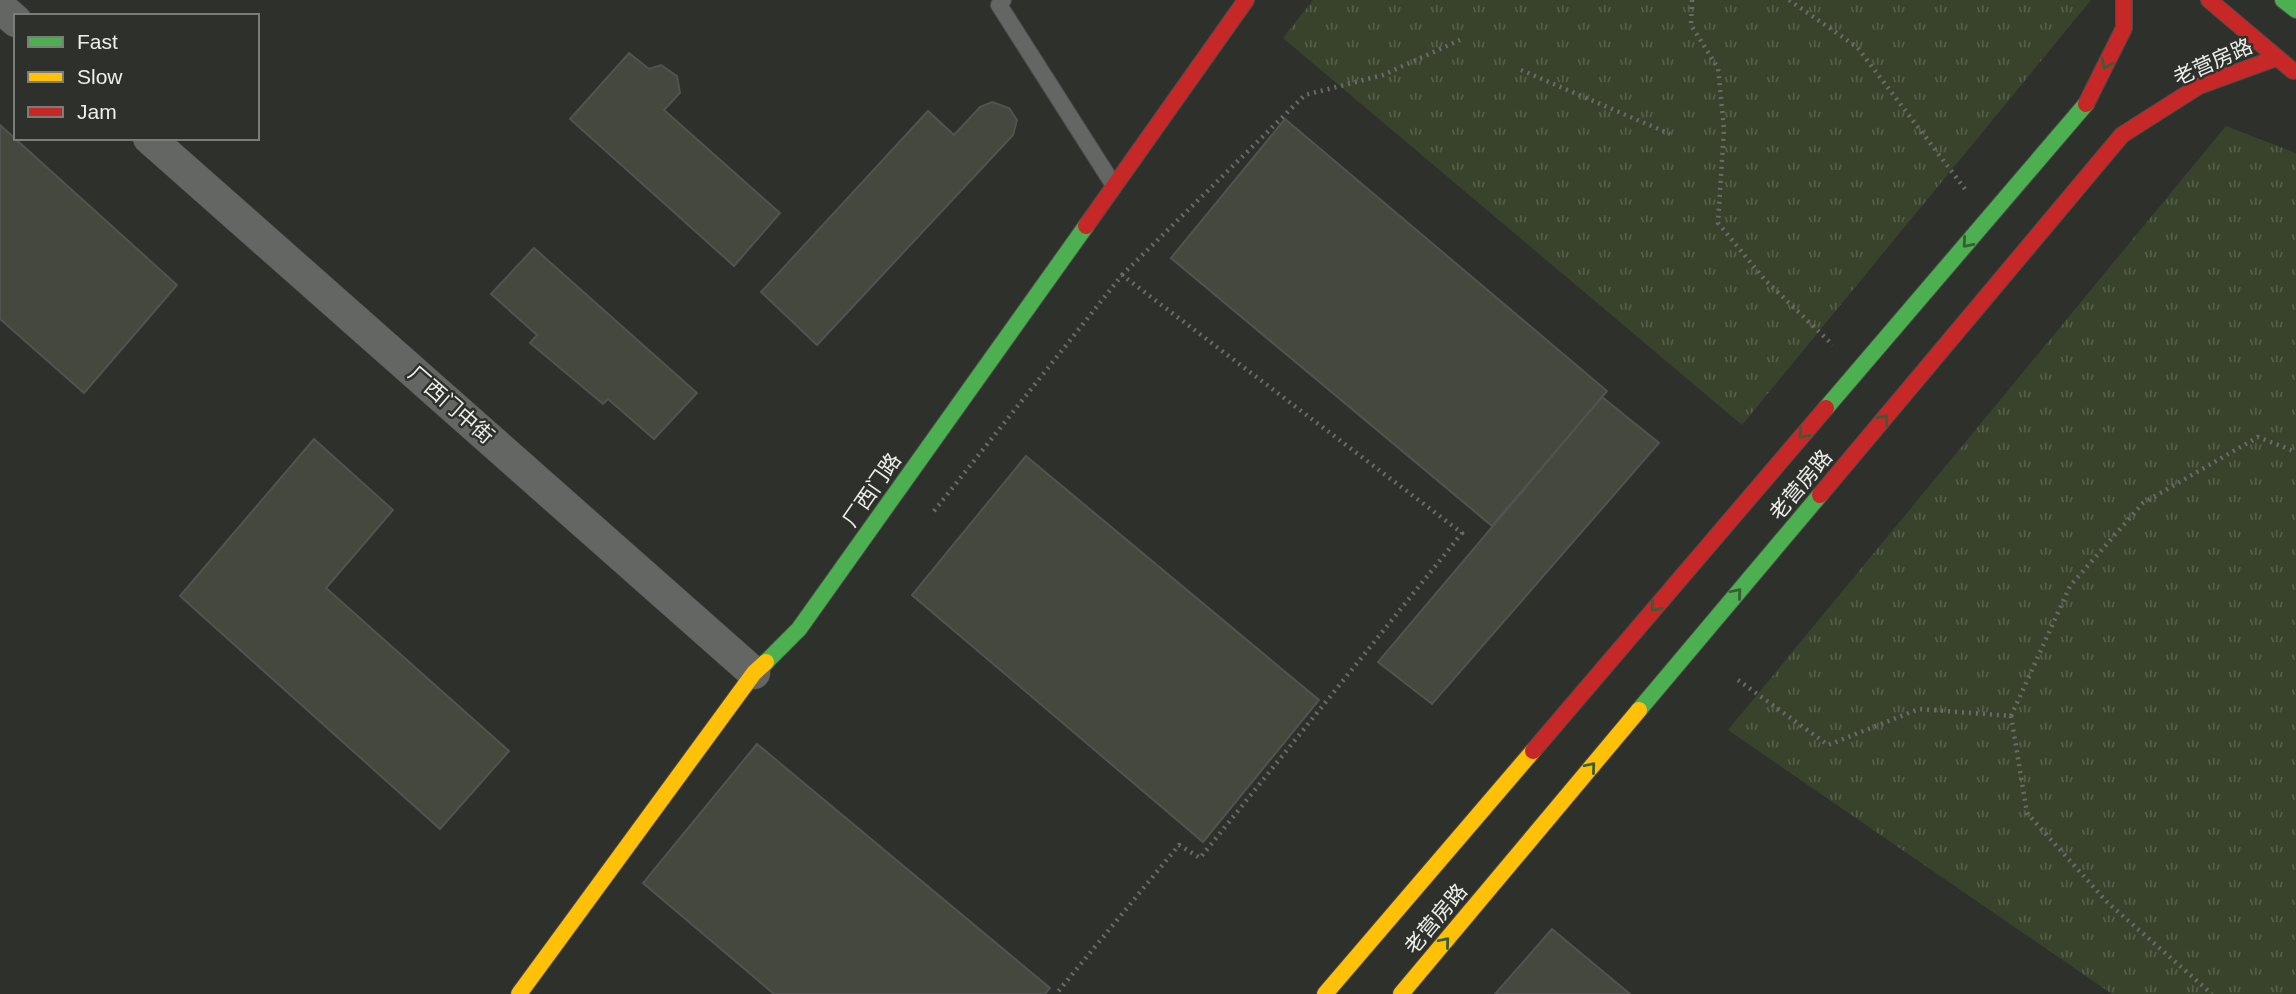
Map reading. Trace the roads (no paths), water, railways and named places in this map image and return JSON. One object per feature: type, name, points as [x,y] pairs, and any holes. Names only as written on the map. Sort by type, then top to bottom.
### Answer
[{"type":"street","name":"厂西门路","points":[[519,994],[754,673],[799,629],[1246,0]]},
{"type":"street","name":"老营房路","points":[[1325,994],[2087,103],[2124,27],[2124,0]]},
{"type":"street","points":[[2209,0],[2296,73]]},
{"type":"street","points":[[2283,0],[2296,10]]},
{"type":"street","points":[[0,7],[14,19]]},
{"type":"street","name":"老营房路","points":[[1401,994],[2122,135],[2199,86],[2276,58]]},
{"type":"street","name":"厂西门中街","points":[[151,140],[754,673]]},
{"type":"lane","points":[[1003,0],[999,5],[1114,185]]}]
